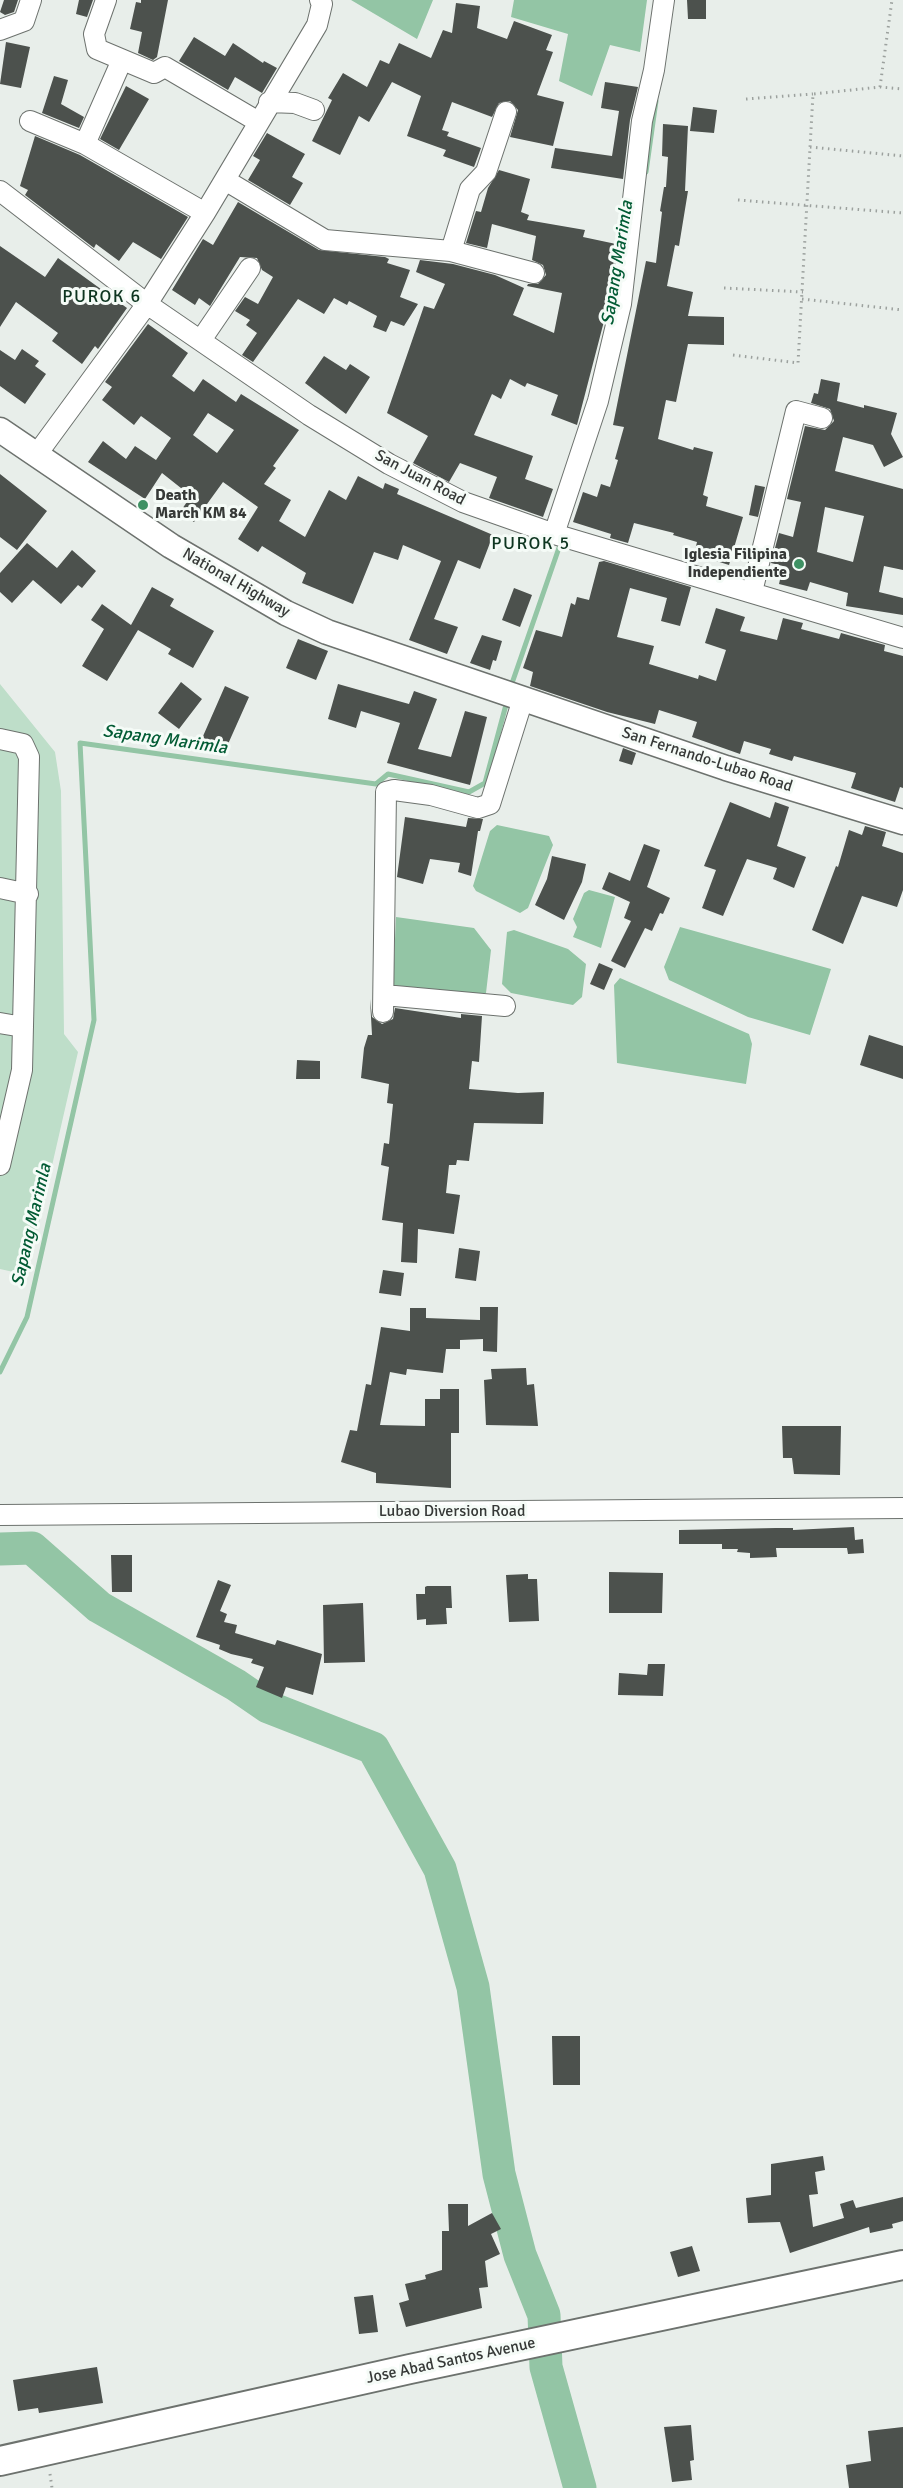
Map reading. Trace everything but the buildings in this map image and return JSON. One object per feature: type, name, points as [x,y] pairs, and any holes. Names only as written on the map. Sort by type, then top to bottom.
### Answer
[{"type":"highway","name":"Jose Abad Santos Avenue","points":[[0,2462],[410,2369],[903,2265]]},
{"type":"main road","name":"National Highway","points":[[0,430],[171,546],[286,613],[327,632],[510,695]]},
{"type":"main road","name":"San Fernando-Lubao Road","points":[[510,695],[726,768],[903,822]]},
{"type":"street","points":[[0,30],[24,21],[31,0]]},
{"type":"street","points":[[106,0],[94,34],[96,50],[154,73],[165,67],[257,121]]},
{"type":"street","points":[[37,454],[147,304],[205,213],[257,121],[317,25],[322,4],[320,0]]},
{"type":"street","points":[[554,534],[598,401],[621,304],[642,121],[654,70],[664,0]]},
{"type":"street","points":[[85,144],[122,60]]},
{"type":"street","points":[[269,102],[295,103],[314,110]]},
{"type":"street","points":[[451,251],[470,189],[486,172],[506,112]]},
{"type":"street","points":[[30,121],[85,144],[205,213]]},
{"type":"street","points":[[225,180],[325,240],[451,251],[534,273]]},
{"type":"street","name":"San Juan Road","points":[[0,191],[147,304],[309,415],[389,464],[464,502],[554,534],[903,638]]},
{"type":"street","points":[[201,340],[250,268]]},
{"type":"street","points":[[752,592],[796,411],[822,418]]},
{"type":"street","points":[[505,1006],[384,1003],[386,792],[393,790],[449,807],[478,808],[490,804],[510,695]]},
{"type":"street","points":[[0,739],[23,744],[29,757],[28,894],[22,1070],[0,1165]]},
{"type":"street","points":[[0,888],[28,894]]},
{"type":"street","points":[[0,1023],[23,1028]]},
{"type":"street","name":"Lubao Diversion Road","points":[[0,1515],[903,1508]]},
{"type":"path","points":[[880,87],[892,0]]},
{"type":"path","points":[[746,99],[880,87],[903,89]]},
{"type":"path","points":[[733,355],[798,363],[813,94]]},
{"type":"path","points":[[810,147],[903,156]]},
{"type":"path","points":[[738,200],[903,213]]},
{"type":"path","points":[[724,288],[802,292]]},
{"type":"path","points":[[802,299],[903,310]]},
{"type":"shaded area","points":[[351,0],[433,0],[417,39]]},
{"type":"shaded area","points":[[514,0],[647,0],[640,52],[610,45],[592,96],[559,81],[568,34],[511,17]]},
{"type":"shaded area","points":[[0,684],[55,752],[61,791],[64,1034],[78,1052],[27,1275],[0,1269]]},
{"type":"shaded area","points":[[497,825],[549,836],[553,845],[528,908],[520,913],[476,891],[473,886],[490,831]]},
{"type":"shaded area","points":[[589,890],[615,897],[601,948],[573,937],[577,927],[573,919],[584,893]]},
{"type":"shaded area","points":[[396,917],[474,928],[491,950],[486,993],[479,997],[397,989],[393,985]]},
{"type":"shaded area","points":[[680,927],[831,969],[810,1035],[748,1017],[669,980],[664,967]]},
{"type":"shaded area","points":[[514,930],[568,949],[586,964],[582,997],[573,1005],[511,993],[502,984],[507,932]]},
{"type":"shaded area","points":[[620,978],[749,1034],[752,1044],[746,1084],[617,1063],[614,985]]},
{"type":"waterway","name":"Sapang Marimla","points":[[646,172],[656,101]]},
{"type":"waterway","name":"Sapang Marimla","points":[[510,689],[561,542]]},
{"type":"waterway","name":"Sapang Marimla","points":[[0,1372],[27,1317],[94,1020],[80,743],[376,784],[388,774],[469,792],[485,783],[507,701]]},
{"type":"waterway","points":[[0,1549],[32,1548],[99,1607],[236,1685],[268,1707],[373,1748],[440,1869],[473,1987],[499,2174],[520,2255],[544,2315],[546,2367],[580,2488]]},
{"type":"place","name":"Death March KM 84","points":[[143,505]]},
{"type":"place","name":"Iglesia Filipina Independiente","points":[[799,564]]},
{"type":"district","name":"PUROK 6","points":[[102,297]]},
{"type":"district","name":"PUROK 5","points":[[531,544]]}]
